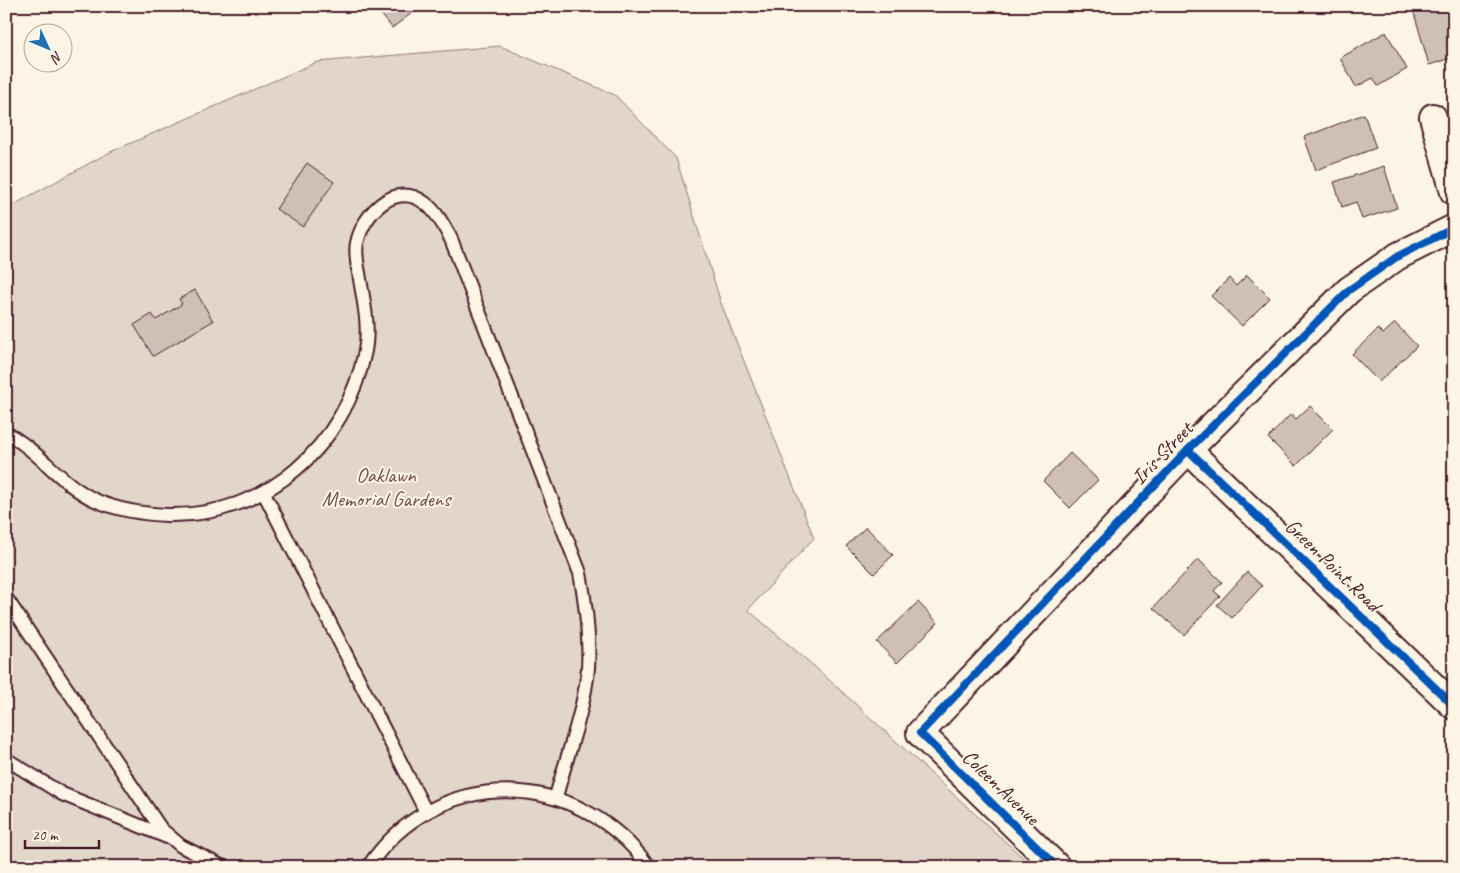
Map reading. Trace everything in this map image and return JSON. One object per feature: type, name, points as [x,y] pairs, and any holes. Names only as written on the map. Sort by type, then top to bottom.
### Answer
[{"type":"street","points":[[1433,117],[1454,192]]},
{"type":"street","name":"Iris Street","points":[[920,732],[1188,450],[1349,290],[1398,256],[1454,228]]},
{"type":"street","name":"Green Point Road","points":[[1188,450],[1454,706]]},
{"type":"street","name":"Coleen Avenue","points":[[920,732],[1057,867]]},
{"type":"lane","points":[[6,433],[23,444],[62,480],[87,496],[105,504],[128,510],[187,515],[229,507],[264,493],[292,474],[314,453],[341,418],[356,385],[365,350],[367,329],[356,245],[366,219],[381,202],[392,197],[417,198],[435,212],[451,239],[580,573],[587,612],[588,668],[584,692],[556,797]]},
{"type":"lane","points":[[264,493],[426,812]]},
{"type":"lane","points":[[6,598],[161,829],[170,838]]},
{"type":"lane","points":[[6,759],[62,794],[170,838],[223,867]]},
{"type":"lane","points":[[368,867],[392,838],[426,812],[454,800],[501,792],[530,792],[556,797],[582,809],[610,827],[631,846],[648,867]]},
{"type":"green space","name":"Oaklawn Memorial Gardens","points":[[500,46],[615,95],[676,158],[721,303],[814,538],[748,610],[815,667],[1033,867],[6,867],[6,209],[108,153],[317,62]]},
{"type":"building","points":[[375,6],[413,6],[416,10],[392,28]]},
{"type":"building","points":[[1412,6],[1450,6],[1454,20],[1454,57],[1429,65]]},
{"type":"building","points":[[1386,32],[1407,69],[1378,86],[1373,78],[1356,87],[1340,58]]},
{"type":"building","points":[[1364,114],[1376,148],[1316,170],[1304,137]]},
{"type":"building","points":[[307,163],[334,182],[303,227],[276,209]]},
{"type":"building","points":[[1384,166],[1397,208],[1362,219],[1356,202],[1342,207],[1334,182]]},
{"type":"building","points":[[1247,275],[1270,298],[1242,326],[1211,296],[1229,278],[1236,286]]},
{"type":"building","points":[[195,290],[213,321],[153,356],[134,325],[152,314],[156,320],[182,304],[179,299]]},
{"type":"building","points":[[1395,323],[1417,346],[1379,382],[1352,354],[1378,329],[1383,334]]},
{"type":"building","points":[[1310,406],[1333,429],[1296,466],[1268,438],[1291,414],[1296,419]]},
{"type":"building","points":[[1070,453],[1098,480],[1070,508],[1043,481]]},
{"type":"building","points":[[866,527],[893,555],[874,574],[846,546]]},
{"type":"building","points":[[1198,559],[1222,582],[1214,591],[1220,596],[1184,635],[1153,608]]},
{"type":"building","points":[[1247,572],[1262,586],[1232,618],[1217,605]]},
{"type":"building","points":[[918,602],[938,623],[897,663],[877,642]]},
{"type":"cycle path","points":[[1057,867],[920,733],[1188,450],[1349,290],[1398,256],[1454,228]]},
{"type":"cycle path","points":[[1188,450],[1454,706]]}]
